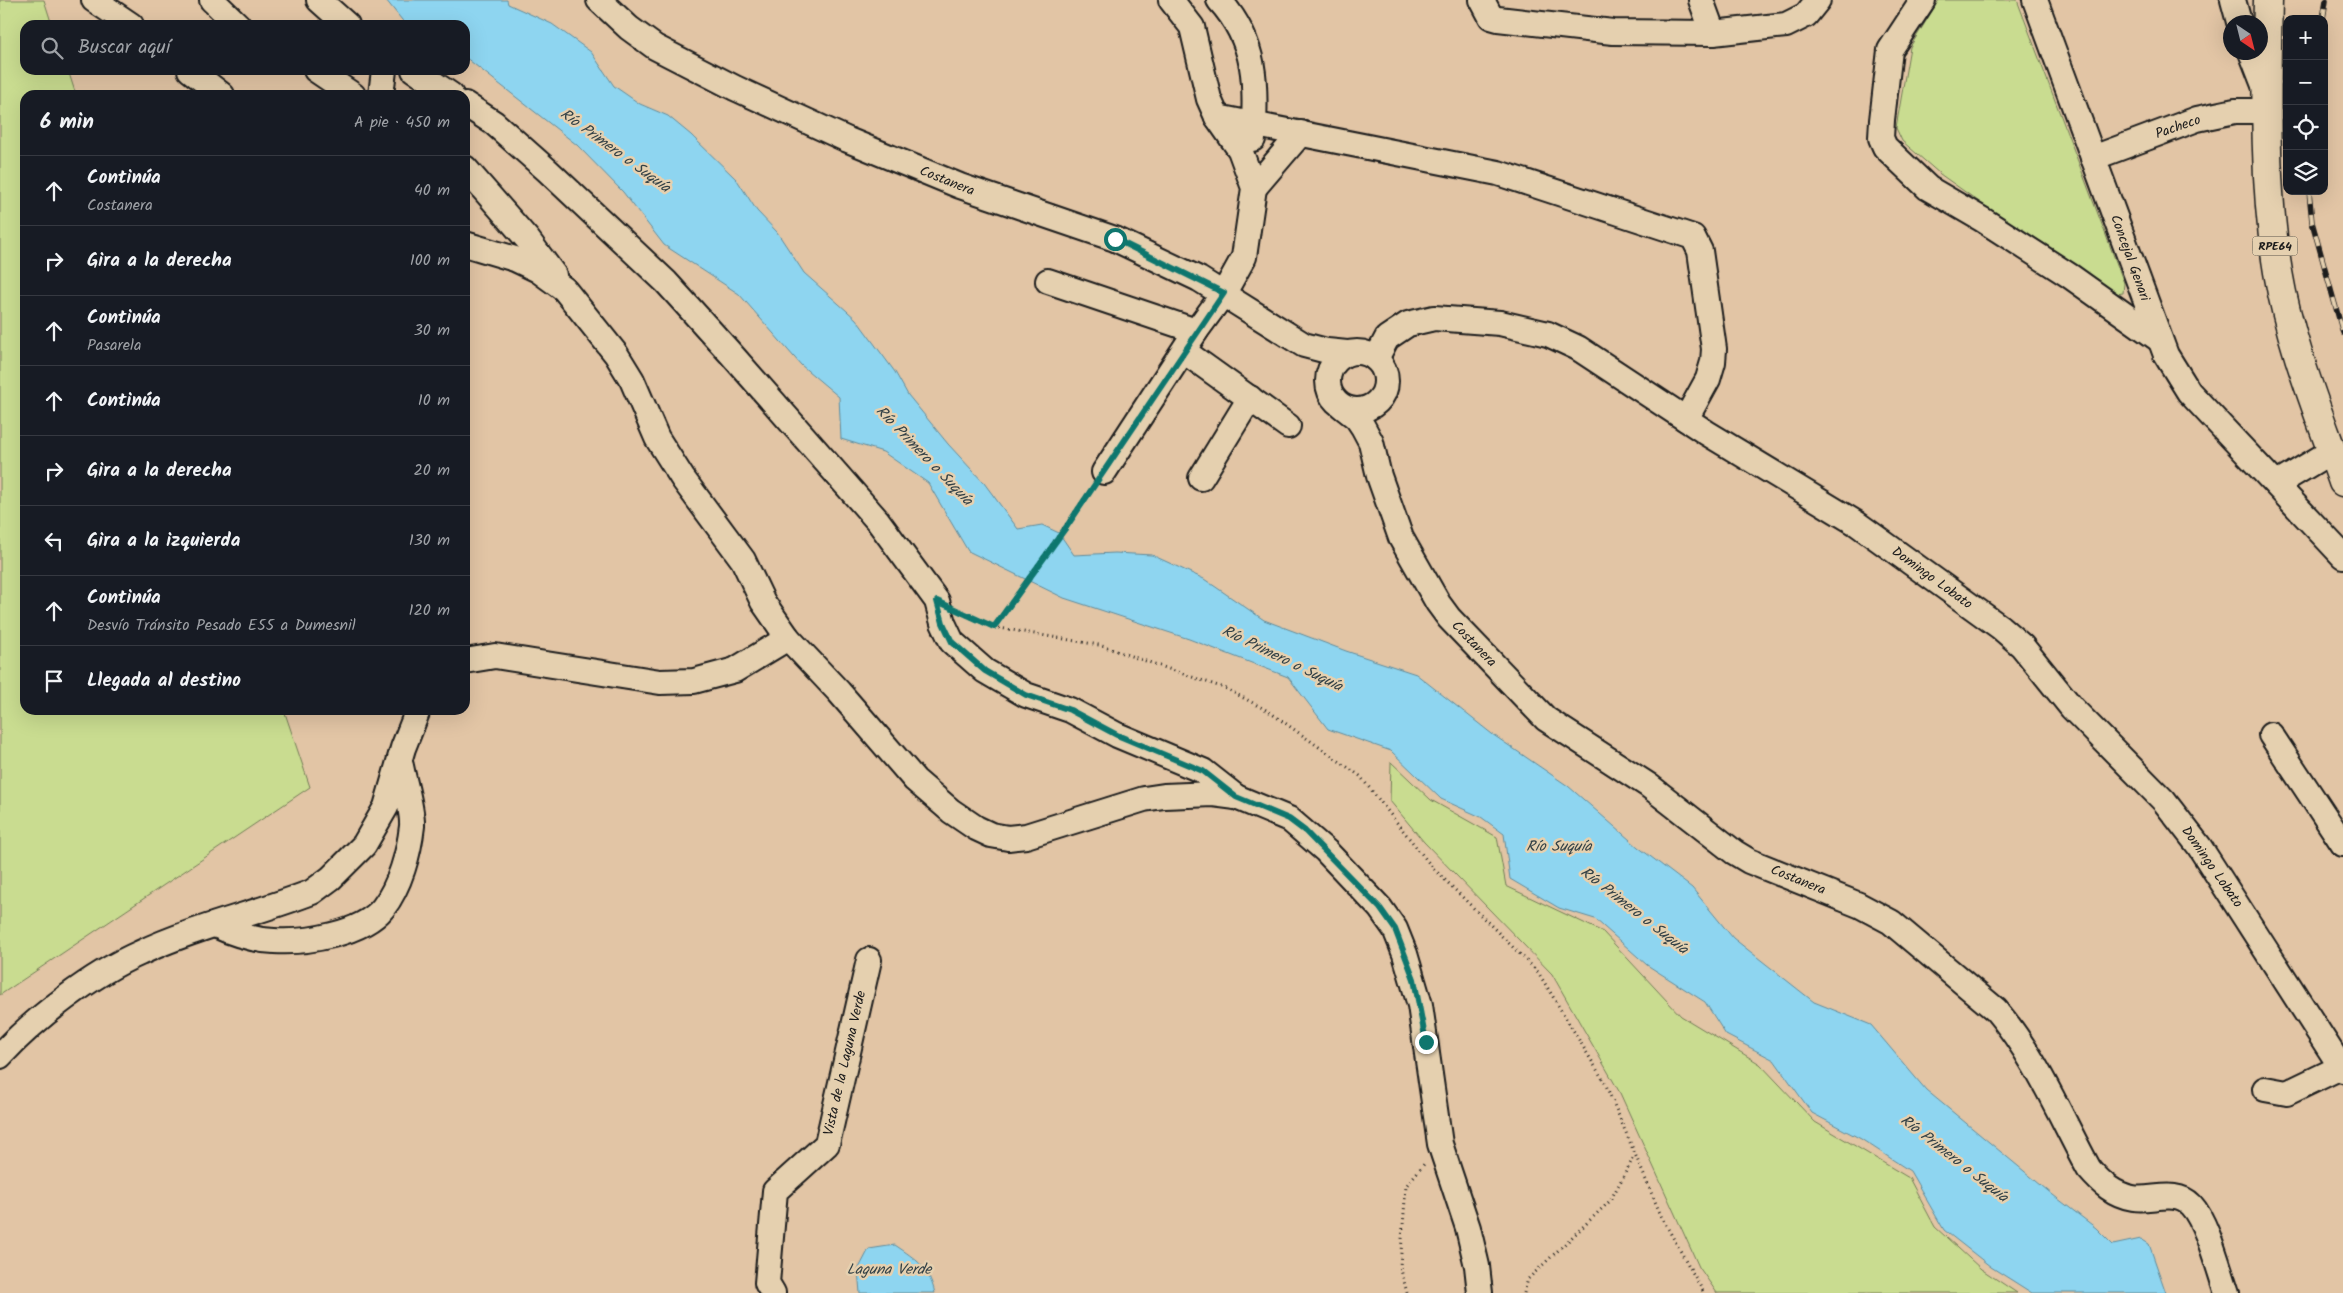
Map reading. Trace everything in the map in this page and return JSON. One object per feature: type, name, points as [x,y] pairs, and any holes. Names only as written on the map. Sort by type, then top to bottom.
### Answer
[{"type":"main road","name":"RPE64","points":[[2268,0],[2266,101],[2271,217],[2279,273],[2295,338],[2343,482]]},
{"type":"street","points":[[94,0],[124,20]]},
{"type":"street","points":[[212,0],[233,20]]},
{"type":"street","points":[[319,0],[341,20]]},
{"type":"street","name":"Costanera","points":[[599,0],[629,28],[655,47],[735,88],[848,140],[960,186],[1115,239],[1224,293],[1304,345],[1320,363],[1335,401],[1357,418],[1371,442],[1379,476],[1402,538],[1438,603],[1449,618],[1546,720],[1648,785],[1734,852],[1749,861],[1858,905],[1906,933],[1996,1010],[2007,1023],[2051,1094],[2086,1163],[2098,1179],[2123,1196],[2135,1198],[2182,1198],[2190,1204],[2203,1226],[2227,1293]]},
{"type":"street","points":[[1171,0],[1192,27],[1209,99],[1217,117],[1240,150],[1254,188]]},
{"type":"street","points":[[1104,472],[1185,352],[1196,331],[1224,293],[1244,257],[1254,188],[1256,91],[1252,65],[1233,15],[1219,0]]},
{"type":"street","points":[[1482,0],[1490,17],[1498,19],[1613,32],[1713,33],[1786,25],[1806,15],[1818,0]]},
{"type":"street","points":[[1701,0],[1713,33]]},
{"type":"street","points":[[1923,0],[1890,50],[1881,138],[1885,147],[1928,188],[1983,220],[2070,276],[2160,340]]},
{"type":"street","name":"Concejal Genari","points":[[2035,0],[2169,361],[2189,392],[2343,556]]},
{"type":"street","points":[[2233,0],[2237,15]]},
{"type":"street","points":[[2253,60],[2266,101]]},
{"type":"street","points":[[196,75],[216,90]]},
{"type":"street","points":[[323,75],[346,90]]},
{"type":"street","points":[[382,90],[383,75]]},
{"type":"street","points":[[422,75],[444,90]]},
{"type":"street","name":"Pacheco","points":[[2093,158],[2197,119],[2234,111],[2266,101]]},
{"type":"street","points":[[470,107],[494,123],[548,170],[666,282],[878,521],[937,601],[943,623],[952,642],[985,671],[1026,695],[1070,710],[1117,735],[1203,771],[1236,797]]},
{"type":"street","points":[[1217,117],[1498,173],[1693,237],[1700,251],[1714,349],[1708,379],[1686,419]]},
{"type":"street","points":[[1254,188],[1301,133]]},
{"type":"street","points":[[470,174],[528,240],[616,354],[632,380],[657,438],[683,479],[743,560],[763,602],[788,638],[839,692],[915,780],[962,820],[991,835],[1008,838],[1026,836],[1144,799],[1164,796],[1213,794],[1236,797],[1289,819],[1305,831],[1380,908],[1395,929],[1414,979],[1420,1005],[1440,1144],[1468,1228],[1477,1266],[1480,1293]]},
{"type":"street","points":[[470,246],[515,259],[538,270],[564,289]]},
{"type":"street","points":[[1048,281],[1196,331]]},
{"type":"street","name":"Domingo Lobato","points":[[1376,359],[1387,338],[1408,324],[1434,318],[1500,323],[1548,334],[1578,348],[1686,419],[1856,523],[2000,627],[2022,646],[2072,708],[2164,801],[2199,846],[2342,1068]]},
{"type":"street","name":"Costanera","points":[[1304,345],[1327,352],[1362,352],[1376,359],[1382,366],[1386,384],[1373,416],[1371,442]]},
{"type":"street","points":[[1185,352],[1288,426]]},
{"type":"street","points":[[1327,384],[1332,365],[1347,353]]},
{"type":"street","points":[[1201,478],[1250,398]]},
{"type":"street","points":[[1343,407],[1362,410],[1378,401]]},
{"type":"street","points":[[2277,484],[2332,451]]},
{"type":"street","points":[[470,660],[495,656],[660,682],[694,681],[735,670],[788,638]]},
{"type":"street","points":[[0,1056],[19,1035],[100,976],[139,953],[312,892],[337,873],[364,846],[386,807],[400,759],[416,715]]},
{"type":"street","points":[[2271,735],[2343,844]]},
{"type":"street","points":[[215,925],[238,935],[274,942],[320,937],[356,929],[383,908],[401,876],[412,824],[400,759]]},
{"type":"street","name":"Vista de la Laguna Verde","points":[[773,1293],[767,1283],[775,1191],[827,1144],[869,960]]},
{"type":"street","points":[[2265,1089],[2287,1093],[2342,1068]]},
{"type":"path","points":[[994,627],[1104,472]]},
{"type":"path","points":[[937,601],[994,627],[1099,645],[1228,689],[1268,711],[1360,776],[1432,867],[1538,972],[1605,1083],[1662,1218],[1704,1293]]},
{"type":"path","points":[[1407,1293],[1400,1266],[1406,1186],[1440,1144]]},
{"type":"path","points":[[1524,1293],[1528,1279],[1610,1201],[1635,1155]]},
{"type":"green space","points":[[0,0],[44,0],[50,20],[20,20],[20,75],[70,75],[74,90],[20,90],[20,715],[286,715],[310,787],[0,995]]},
{"type":"green space","points":[[1939,0],[2017,0],[2124,283],[2123,293],[2110,295],[1940,174],[1902,141],[1896,128],[1910,47]]},
{"type":"green space","points":[[1391,762],[1431,800],[1497,837],[1506,886],[1603,932],[1681,1016],[1760,1064],[1815,1122],[1909,1178],[1935,1227],[1981,1269],[2017,1293],[1717,1293],[1699,1267],[1620,1093],[1552,974],[1424,842],[1390,801]]},
{"type":"water","name":"Río Suquía","points":[[386,0],[507,0],[508,4],[552,24],[591,52],[614,86],[640,104],[668,116],[691,135],[737,180],[757,211],[777,232],[804,273],[856,319],[895,372],[908,395],[948,444],[984,483],[1018,529],[1042,525],[1059,533],[1074,555],[1115,553],[1152,555],[1204,579],[1264,620],[1346,651],[1416,674],[1492,734],[1568,786],[1638,847],[1692,888],[1733,938],[1814,1002],[1871,1025],[1926,1090],[2096,1228],[2113,1245],[2141,1239],[2149,1244],[2166,1293],[2032,1293],[1991,1267],[1944,1230],[1910,1171],[1861,1139],[1812,1113],[1774,1060],[1726,1035],[1705,1002],[1647,965],[1595,919],[1559,908],[1510,879],[1504,834],[1481,817],[1441,799],[1391,751],[1328,729],[1288,677],[1189,639],[1064,598],[968,551],[928,483],[883,452],[841,439],[839,397],[801,365],[739,294],[664,245],[623,192],[577,145],[470,61],[470,20],[402,20]]},
{"type":"water","name":"Laguna Verde","points":[[895,1245],[921,1264],[929,1276],[935,1293],[860,1293],[858,1270],[869,1249]]},
{"type":"railway","points":[[2324,15],[2326,0]]},
{"type":"railway","points":[[2309,195],[2312,222],[2343,333]]},
{"type":"route","points":[[1115,239],[1224,293],[1196,331],[1185,352],[1067,526],[994,627],[937,601],[943,623],[952,642],[985,671],[1026,695],[1070,710],[1117,735],[1203,771],[1236,797],[1289,819],[1305,831],[1380,908],[1395,929],[1414,979],[1426,1042]]},
{"type":"water label","name":"Río Primero o Suquía","points":[[615,151]]},
{"type":"water label","name":"Río Primero o Suquía","points":[[924,456]]},
{"type":"water label","name":"Río Primero o Suquía","points":[[1282,659]]},
{"type":"water label","name":"Río Primero o Suquía","points":[[1634,911]]},
{"type":"water label","name":"Río Primero o Suquía","points":[[1954,1159]]}]
